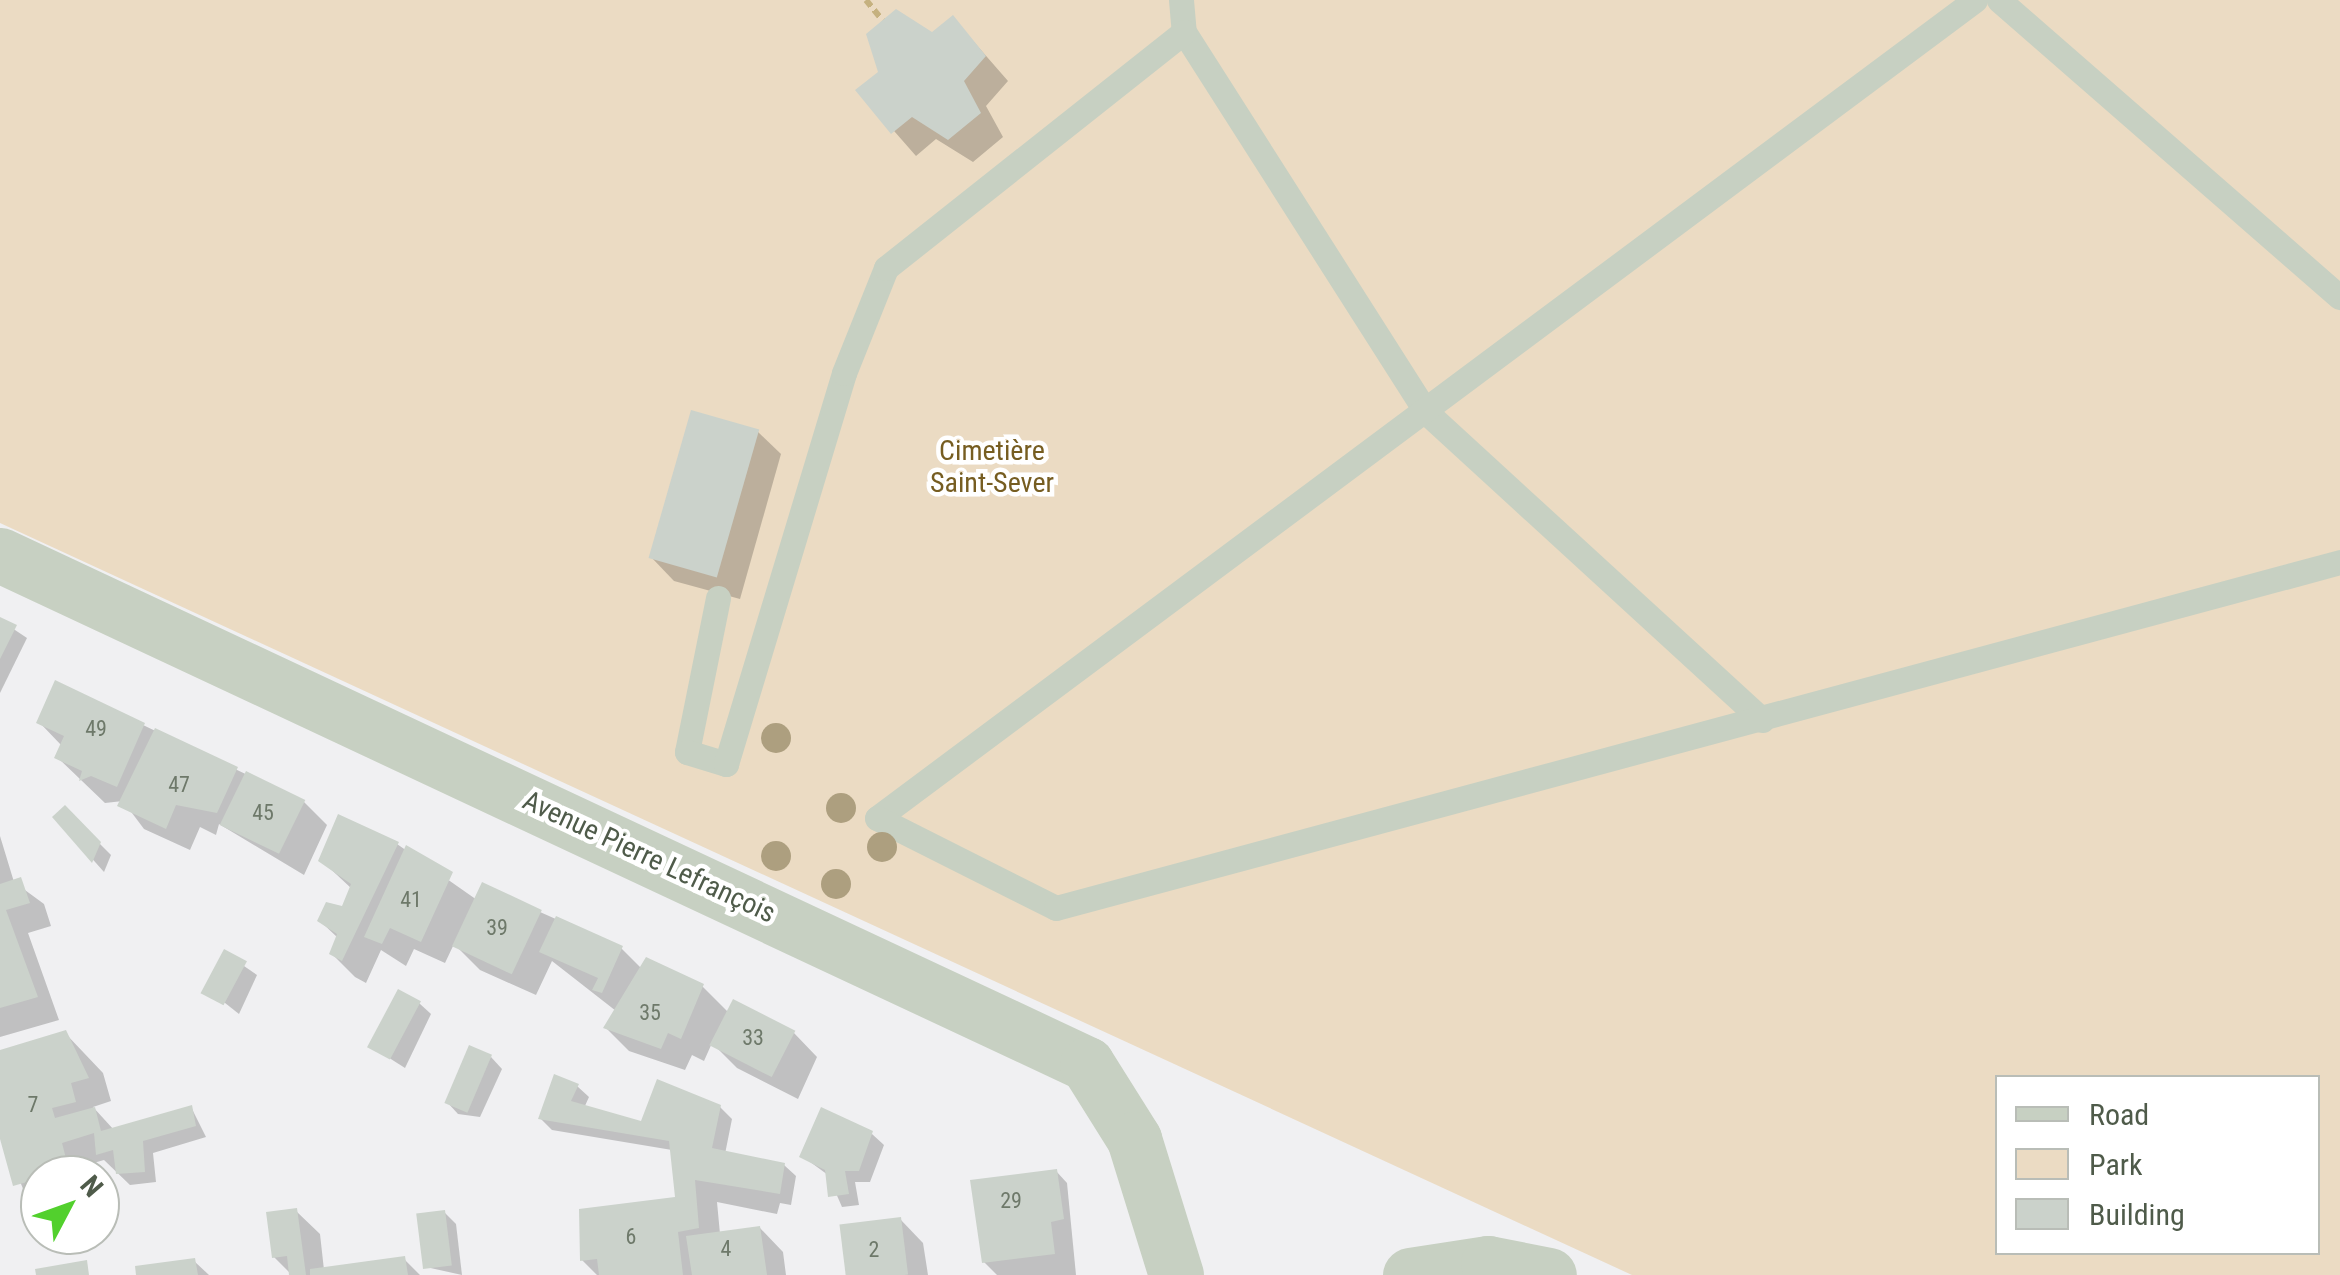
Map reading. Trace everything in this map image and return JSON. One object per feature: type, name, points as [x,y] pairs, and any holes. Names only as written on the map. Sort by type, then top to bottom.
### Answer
[{"type":"street","name":"Avenue Pierre Lefrançois","points":[[0,555],[1087,1064],[1134,1139],[1176,1275]]},
{"type":"street","points":[[1410,1275],[1488,1264],[1549,1275]]},
{"type":"lane","points":[[1181,0],[1184,32],[1426,412],[1762,720]]},
{"type":"lane","points":[[1975,0],[877,818],[1056,908],[2340,562]]},
{"type":"lane","points":[[2000,0],[2340,297]]},
{"type":"lane","points":[[718,598],[687,752],[726,764],[844,373],[886,268],[1184,32]]},
{"type":"path","points":[[866,0],[882,20]]},
{"type":"green space","name":"Cimetière Saint-Sever","points":[[0,0],[2340,0],[2340,1275],[1632,1275],[0,523]]},
{"type":"building","points":[[896,9],[932,32],[953,15],[986,56],[964,81],[981,113],[948,140],[912,117],[891,134],[855,90],[878,72],[866,34]]},
{"type":"building","points":[[691,410],[759,430],[717,578],[649,558]]},
{"type":"building","points":[[0,617],[17,625],[0,659]]},
{"type":"building","points":[[55,680],[145,723],[117,787],[91,776],[79,781],[82,771],[54,758],[64,736],[36,723]]},
{"type":"building","points":[[155,728],[238,767],[217,813],[176,805],[166,829],[117,806]]},
{"type":"building","points":[[246,771],[305,800],[279,854],[220,825]]},
{"type":"building","points":[[65,805],[101,842],[92,863],[52,817]]},
{"type":"building","points":[[338,814],[399,842],[342,961],[329,954],[337,934],[317,921],[326,902],[342,906],[351,884],[318,861]]},
{"type":"building","points":[[406,845],[453,872],[421,942],[390,928],[382,944],[364,937]]},
{"type":"building","points":[[21,877],[30,903],[6,910],[38,997],[0,1008],[0,884]]},
{"type":"building","points":[[482,882],[542,910],[512,974],[452,946]]},
{"type":"building","points":[[556,916],[623,946],[602,993],[592,990],[598,978],[539,952]]},
{"type":"building","points":[[224,949],[247,961],[223,1005],[201,993]]},
{"type":"building","points":[[646,957],[704,984],[681,1039],[668,1033],[661,1049],[603,1028]]},
{"type":"building","points":[[398,989],[421,1001],[390,1059],[367,1047]]},
{"type":"building","points":[[733,999],[795,1031],[772,1077],[709,1045]]},
{"type":"building","points":[[66,1030],[89,1078],[71,1083],[76,1102],[52,1108],[55,1118],[95,1107],[101,1131],[192,1105],[196,1126],[143,1141],[145,1172],[120,1174],[120,1155],[114,1155],[113,1150],[96,1155],[94,1133],[62,1143],[65,1155],[20,1155],[20,1184],[13,1186],[0,1139],[0,1050]]},
{"type":"building","points":[[469,1045],[492,1055],[467,1113],[444,1103]]},
{"type":"building","points":[[554,1074],[579,1084],[571,1101],[641,1121],[657,1079],[721,1105],[712,1148],[785,1163],[780,1194],[695,1180],[699,1228],[678,1232],[683,1275],[599,1275],[597,1259],[580,1261],[579,1209],[675,1197],[669,1141],[538,1119]]},
{"type":"building","points":[[821,1107],[873,1131],[859,1171],[845,1171],[849,1194],[828,1197],[825,1170],[799,1157]]},
{"type":"building","points":[[1057,1169],[1064,1219],[1051,1222],[1055,1254],[982,1263],[970,1180]]},
{"type":"building","points":[[297,1208],[306,1275],[289,1275],[287,1256],[272,1258],[266,1212]]},
{"type":"building","points":[[445,1210],[452,1266],[423,1269],[416,1214]]},
{"type":"building","points":[[901,1217],[908,1275],[846,1275],[839,1225]]},
{"type":"building","points":[[760,1226],[767,1275],[692,1275],[686,1236]]},
{"type":"building","points":[[405,1256],[408,1275],[310,1275],[310,1269]]},
{"type":"building","points":[[195,1258],[198,1275],[136,1275],[135,1266]]},
{"type":"building","points":[[87,1260],[89,1275],[36,1275],[35,1269]]}]
